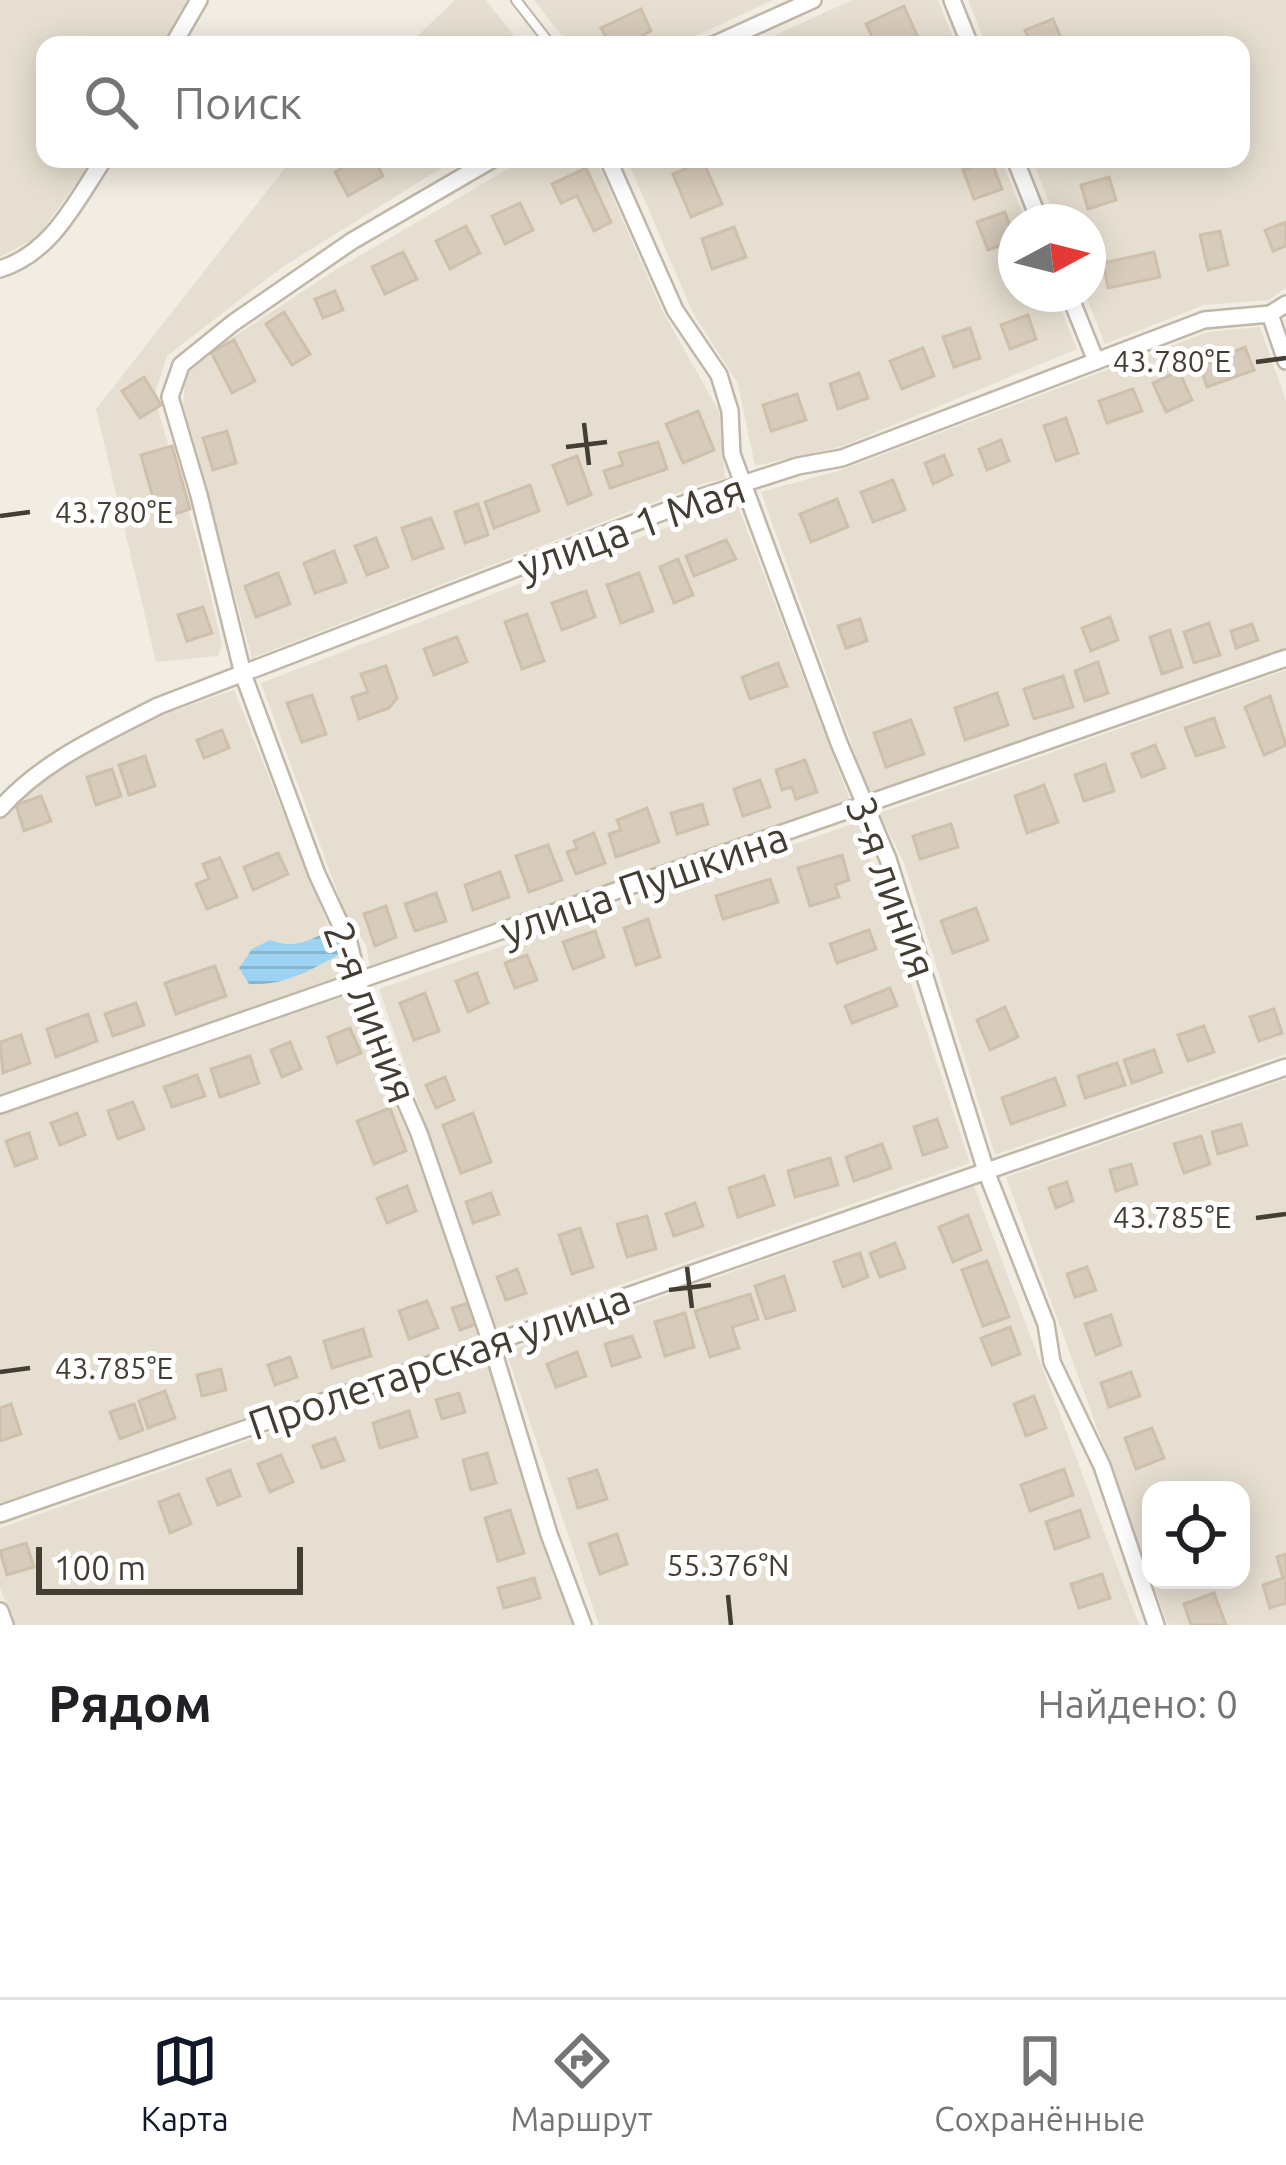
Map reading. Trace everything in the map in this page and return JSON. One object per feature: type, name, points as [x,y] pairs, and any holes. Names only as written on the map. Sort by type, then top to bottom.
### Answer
[{"type":"street","points":[[178,36],[199,0]]},
{"type":"street","points":[[733,36],[813,0]]},
{"type":"street","points":[[952,0],[966,36]]},
{"type":"street","points":[[0,269],[14,265],[49,240],[98,168]]},
{"type":"street","name":"2-я линия","points":[[478,168],[352,241],[233,323],[181,365],[170,397],[243,674],[316,874],[349,943],[365,1008],[419,1133],[583,1625]]},
{"type":"street","name":"3-я линия","points":[[612,168],[675,310],[719,375],[730,411],[732,454],[864,808],[888,859],[986,1171],[1046,1324],[1061,1386],[1102,1466],[1156,1625]]},
{"type":"street","points":[[1019,168],[1033,204]]},
{"type":"street","name":"улица 1 Мая","points":[[0,809],[19,787],[80,746],[158,706],[699,498],[798,466],[842,458],[1204,320],[1270,314],[1286,304]]},
{"type":"street","points":[[1076,312],[1096,361]]},
{"type":"street","points":[[1270,314],[1286,361]]},
{"type":"street","name":"улица Пушкина","points":[[0,1105],[1286,658]]},
{"type":"street","name":"Пролетарская улица","points":[[0,1514],[1286,1066]]},
{"type":"street","points":[[0,1611],[5,1625]]},
{"type":"lane","points":[[516,0],[544,36]]},
{"type":"shaded area","points":[[0,0],[187,0],[167,36],[36,36],[36,168],[87,168],[37,237],[0,257]]},
{"type":"shaded area","points":[[455,0],[486,0],[514,36],[417,36]]},
{"type":"shaded area","points":[[534,0],[773,0],[695,36],[560,34]]},
{"type":"shaded area","points":[[852,0],[938,0],[952,36],[774,36]]},
{"type":"shaded area","points":[[968,0],[1286,0],[1286,288],[1269,300],[1204,305],[1105,344],[1092,312],[1106,312],[1106,204],[1050,204],[1036,168],[1250,168],[1250,36],[982,36]]},
{"type":"shaded area","points":[[285,168],[442,168],[281,268],[167,356],[154,397],[198,543],[222,644],[218,656],[156,662],[96,409]]},
{"type":"shaded area","points":[[510,168],[600,168],[664,314],[719,411],[725,478],[252,658],[183,405],[186,368],[337,269]]},
{"type":"shaded area","points":[[631,168],[1005,168],[1019,204],[998,204],[998,312],[1062,312],[1077,349],[843,446],[755,466],[738,384],[693,313]]},
{"type":"shaded area","points":[[1260,327],[1286,401],[1286,649],[869,793],[761,492],[841,470],[1208,332]]},
{"type":"shaded area","points":[[736,501],[850,800],[370,966],[366,945],[345,913],[261,683]]},
{"type":"shaded area","points":[[1286,670],[1286,1054],[995,1155],[904,862],[879,813]]},
{"type":"shaded area","points":[[234,690],[348,975],[0,1095],[0,817],[52,772],[155,717]]},
{"type":"shaded area","points":[[858,822],[970,1163],[496,1328],[379,989]]},
{"type":"shaded area","points":[[349,995],[442,1215],[480,1338],[0,1504],[0,1115]]},
{"type":"shaded area","points":[[1286,1079],[1286,1625],[1168,1625],[1155,1589],[1250,1589],[1250,1481],[1142,1481],[1142,1552],[1006,1177]]},
{"type":"shaded area","points":[[974,1186],[1139,1625],[599,1625],[506,1352]]},
{"type":"shaded area","points":[[485,1357],[574,1625],[15,1625],[0,1588],[0,1528]]},
{"type":"water","points":[[329,930],[339,942],[340,954],[296,976],[249,984],[239,968],[252,949],[270,940],[300,943]]},
{"type":"building","points":[[904,6],[917,36],[872,36],[866,24]]},
{"type":"building","points":[[641,9],[651,31],[641,36],[605,36],[601,28]]},
{"type":"building","points":[[1053,19],[1060,36],[1027,36],[1025,30]]},
{"type":"building","points":[[379,168],[383,176],[348,196],[335,172]]},
{"type":"building","points":[[586,168],[611,222],[594,231],[577,196],[561,203],[552,184]]},
{"type":"building","points":[[706,168],[722,204],[691,217],[673,174]]},
{"type":"building","points":[[994,168],[1002,189],[974,199],[963,170]]},
{"type":"building","points":[[1109,177],[1116,200],[1087,204],[1081,185]]},
{"type":"building","points":[[520,203],[533,230],[505,244],[492,216]]},
{"type":"building","points":[[998,214],[998,246],[988,250],[977,222]]},
{"type":"building","points":[[1286,222],[1286,246],[1273,251],[1265,230]]},
{"type":"building","points":[[466,226],[480,253],[450,269],[436,241]]},
{"type":"building","points":[[734,227],[746,257],[712,269],[702,239]]},
{"type":"building","points":[[1220,231],[1228,265],[1208,270],[1200,235]]},
{"type":"building","points":[[403,252],[417,279],[385,294],[372,267]]},
{"type":"building","points":[[1154,252],[1160,277],[1108,288],[1106,262]]},
{"type":"building","points":[[335,291],[343,310],[323,318],[315,299]]},
{"type":"building","points":[[284,312],[310,354],[292,365],[266,324]]},
{"type":"building","points":[[1028,315],[1036,339],[1010,349],[1001,325]]},
{"type":"building","points":[[970,328],[980,358],[954,367],[943,337]]},
{"type":"building","points":[[234,340],[255,381],[232,393],[211,352]]},
{"type":"building","points":[[1245,347],[1254,370],[1207,387],[1200,365]]},
{"type":"building","points":[[923,348],[934,376],[902,389],[890,361]]},
{"type":"building","points":[[1179,371],[1192,400],[1166,412],[1153,383]]},
{"type":"building","points":[[859,373],[868,398],[838,409],[830,384]]},
{"type":"building","points":[[144,377],[161,405],[140,418],[122,391]]},
{"type":"building","points":[[1133,389],[1142,411],[1107,423],[1099,401]]},
{"type":"building","points":[[797,394],[806,420],[771,431],[763,405]]},
{"type":"building","points":[[698,411],[714,450],[683,463],[666,424]]},
{"type":"building","points":[[1066,418],[1078,453],[1056,461],[1044,426]]},
{"type":"building","points":[[227,431],[236,463],[213,470],[203,438]]},
{"type":"building","points":[[1001,440],[1009,461],[987,470],[979,449]]},
{"type":"building","points":[[658,442],[667,469],[610,488],[604,471],[623,465],[619,453]]},
{"type":"building","points":[[172,446],[190,509],[159,519],[141,455]]},
{"type":"building","points":[[944,455],[952,475],[933,484],[925,463]]},
{"type":"building","points":[[577,456],[591,495],[568,504],[553,465]]},
{"type":"building","points":[[893,480],[905,510],[873,522],[861,492]]},
{"type":"building","points":[[530,485],[539,511],[494,528],[485,502]]},
{"type":"building","points":[[837,499],[848,527],[811,542],[800,514]]},
{"type":"building","points":[[478,504],[488,535],[465,543],[455,512]]},
{"type":"building","points":[[431,518],[443,548],[413,559],[402,528]]},
{"type":"building","points":[[376,538],[388,567],[367,575],[355,546]]},
{"type":"building","points":[[726,540],[736,559],[694,576],[686,556]]},
{"type":"building","points":[[334,551],[346,582],[315,593],[304,563]]},
{"type":"building","points":[[678,559],[693,595],[674,603],[660,567]]},
{"type":"building","points":[[278,573],[290,604],[256,617],[245,586]]},
{"type":"building","points":[[639,573],[653,611],[621,623],[607,585]]},
{"type":"building","points":[[586,591],[595,617],[562,630],[552,603]]},
{"type":"building","points":[[203,607],[212,633],[187,641],[178,615]]},
{"type":"building","points":[[527,614],[544,661],[522,669],[505,622]]},
{"type":"building","points":[[1110,617],[1118,640],[1091,651],[1082,628]]},
{"type":"building","points":[[860,619],[867,641],[846,648],[838,626]]},
{"type":"building","points":[[1209,623],[1220,655],[1194,663],[1184,632]]},
{"type":"building","points":[[1252,624],[1258,640],[1236,648],[1231,631]]},
{"type":"building","points":[[1170,630],[1182,667],[1162,674],[1150,637]]},
{"type":"building","points":[[457,637],[467,662],[434,675],[424,649]]},
{"type":"building","points":[[1098,662],[1108,693],[1085,701],[1075,671]]},
{"type":"building","points":[[778,663],[787,686],[750,699],[742,677]]},
{"type":"building","points":[[386,666],[397,698],[389,708],[359,719],[352,697],[368,692],[361,674]]},
{"type":"building","points":[[1063,676],[1073,707],[1034,719],[1024,689]]},
{"type":"building","points":[[997,693],[1008,725],[965,740],[955,708]]},
{"type":"building","points":[[312,695],[326,734],[302,742],[287,703]]},
{"type":"building","points":[[1270,696],[1286,745],[1264,755],[1245,707]]},
{"type":"building","points":[[1214,718],[1224,747],[1196,756],[1185,728]]},
{"type":"building","points":[[911,720],[924,754],[886,767],[874,733]]},
{"type":"building","points":[[222,730],[229,748],[204,758],[197,740]]},
{"type":"building","points":[[1155,745],[1165,768],[1142,777],[1132,754]]},
{"type":"building","points":[[145,756],[155,786],[129,795],[119,765]]},
{"type":"building","points":[[805,760],[817,792],[796,799],[792,787],[782,790],[776,770]]},
{"type":"building","points":[[1105,764],[1114,791],[1084,801],[1075,775]]},
{"type":"building","points":[[112,769],[121,796],[96,805],[87,777]]},
{"type":"building","points":[[760,780],[770,807],[743,816],[734,789]]},
{"type":"building","points":[[1044,785],[1058,822],[1027,833],[1015,796]]},
{"type":"building","points":[[41,796],[51,821],[24,831],[16,805]]},
{"type":"building","points":[[702,804],[708,824],[677,834],[671,813]]},
{"type":"building","points":[[647,808],[659,842],[616,857],[609,834],[621,830],[617,820]]},
{"type":"building","points":[[951,824],[958,847],[920,859],[913,836]]},
{"type":"building","points":[[594,833],[605,863],[576,874],[567,852],[577,849],[574,841]]},
{"type":"building","points":[[548,845],[562,880],[529,892],[516,856]]},
{"type":"building","points":[[278,853],[288,874],[253,890],[244,867]]},
{"type":"building","points":[[842,855],[849,880],[835,885],[839,897],[810,906],[798,868]]},
{"type":"building","points":[[220,858],[237,897],[207,909],[196,884],[209,879],[203,864]]},
{"type":"building","points":[[500,872],[509,897],[473,910],[465,885]]},
{"type":"building","points":[[770,879],[778,902],[723,919],[716,896]]},
{"type":"building","points":[[436,893],[446,921],[415,931],[405,904]]},
{"type":"building","points":[[386,906],[396,937],[375,946],[364,914]]},
{"type":"building","points":[[976,908],[988,940],[953,953],[941,921]]},
{"type":"building","points":[[648,919],[660,957],[636,965],[624,928]]},
{"type":"building","points":[[869,930],[876,949],[837,963],[830,944]]},
{"type":"building","points":[[595,931],[604,957],[573,969],[563,942]]},
{"type":"building","points":[[527,955],[537,980],[515,988],[505,963]]},
{"type":"building","points":[[215,966],[226,996],[176,1014],[165,983]]},
{"type":"building","points":[[477,973],[488,1003],[468,1012],[456,981]]},
{"type":"building","points":[[890,988],[897,1006],[852,1023],[845,1006]]},
{"type":"building","points":[[425,993],[439,1031],[414,1040],[400,1003]]},
{"type":"building","points":[[136,1003],[144,1025],[113,1036],[105,1014]]},
{"type":"building","points":[[1005,1007],[1018,1037],[990,1050],[977,1020]]},
{"type":"building","points":[[1274,1009],[1282,1033],[1259,1041],[1250,1017]]},
{"type":"building","points":[[88,1014],[97,1041],[56,1057],[47,1029]]},
{"type":"building","points":[[1204,1026],[1214,1052],[1188,1061],[1178,1035]]},
{"type":"building","points":[[350,1028],[361,1053],[337,1063],[328,1037]]},
{"type":"building","points":[[21,1035],[30,1063],[3,1073],[0,1042]]},
{"type":"building","points":[[290,1042],[301,1069],[282,1077],[271,1050]]},
{"type":"building","points":[[1154,1050],[1162,1072],[1132,1083],[1124,1060]]},
{"type":"building","points":[[250,1056],[259,1083],[220,1097],[211,1069]]},
{"type":"building","points":[[1117,1063],[1125,1085],[1085,1098],[1078,1076]]},
{"type":"building","points":[[197,1075],[205,1096],[172,1107],[164,1087]]},
{"type":"building","points":[[445,1077],[454,1100],[436,1108],[426,1085]]},
{"type":"building","points":[[1055,1078],[1065,1105],[1011,1124],[1002,1098]]},
{"type":"building","points":[[133,1102],[144,1129],[118,1139],[108,1111]]},
{"type":"building","points":[[390,1108],[406,1151],[374,1164],[357,1121]]},
{"type":"building","points":[[77,1113],[85,1135],[60,1145],[51,1123]]},
{"type":"building","points":[[473,1113],[491,1162],[461,1173],[443,1125]]},
{"type":"building","points":[[937,1119],[947,1147],[923,1155],[914,1127]]},
{"type":"building","points":[[1241,1124],[1247,1145],[1218,1154],[1212,1132]]},
{"type":"building","points":[[29,1133],[37,1158],[15,1166],[6,1141]]},
{"type":"building","points":[[1201,1136],[1210,1164],[1184,1173],[1174,1144]]},
{"type":"building","points":[[882,1144],[891,1168],[854,1181],[846,1157]]},
{"type":"building","points":[[830,1158],[838,1185],[795,1197],[788,1171]]},
{"type":"building","points":[[1131,1164],[1137,1184],[1116,1191],[1110,1170]]},
{"type":"building","points":[[764,1176],[774,1205],[738,1217],[729,1188]]},
{"type":"building","points":[[1067,1182],[1073,1201],[1056,1208],[1049,1188]]},
{"type":"building","points":[[407,1186],[416,1211],[387,1223],[377,1198]]},
{"type":"building","points":[[491,1193],[499,1214],[473,1223],[466,1202]]},
{"type":"building","points":[[695,1203],[703,1226],[674,1236],[666,1214]]},
{"type":"building","points":[[968,1215],[981,1250],[953,1262],[939,1227]]},
{"type":"building","points":[[647,1216],[656,1249],[627,1257],[617,1224]]},
{"type":"building","points":[[580,1228],[593,1267],[572,1274],[559,1235]]},
{"type":"building","points":[[895,1243],[905,1268],[880,1277],[870,1253]]},
{"type":"building","points":[[860,1253],[868,1277],[843,1287],[834,1262]]},
{"type":"building","points":[[987,1261],[1009,1317],[983,1326],[962,1270]]},
{"type":"building","points":[[1087,1267],[1096,1290],[1075,1297],[1067,1274]]},
{"type":"building","points":[[517,1269],[526,1293],[506,1300],[497,1277]]},
{"type":"building","points":[[784,1276],[795,1310],[766,1319],[755,1286]]},
{"type":"building","points":[[750,1294],[758,1319],[732,1327],[739,1348],[710,1357],[695,1311]]},
{"type":"building","points":[[427,1301],[438,1328],[409,1339],[399,1311]]},
{"type":"building","points":[[471,1302],[479,1323],[460,1330],[452,1308]]},
{"type":"building","points":[[685,1313],[694,1347],[665,1356],[655,1322]]},
{"type":"building","points":[[1111,1315],[1121,1345],[1096,1355],[1085,1324]]},
{"type":"building","points":[[1010,1327],[1020,1354],[992,1365],[981,1338]]},
{"type":"building","points":[[363,1329],[371,1356],[332,1368],[324,1341]]},
{"type":"building","points":[[632,1336],[640,1357],[612,1366],[605,1344]]},
{"type":"building","points":[[577,1352],[586,1376],[556,1387],[547,1364]]},
{"type":"building","points":[[290,1357],[297,1377],[275,1385],[268,1365]]},
{"type":"building","points":[[221,1369],[226,1390],[202,1396],[197,1375]]},
{"type":"building","points":[[1131,1372],[1140,1396],[1109,1407],[1101,1383]]},
{"type":"building","points":[[165,1391],[175,1418],[148,1428],[139,1401]]},
{"type":"building","points":[[459,1393],[465,1412],[442,1419],[436,1400]]},
{"type":"building","points":[[1034,1396],[1046,1428],[1026,1436],[1014,1404]]},
{"type":"building","points":[[11,1404],[21,1434],[0,1441],[0,1408]]},
{"type":"building","points":[[134,1404],[143,1430],[120,1439],[110,1412]]},
{"type":"building","points":[[409,1411],[417,1437],[380,1448],[373,1423]]},
{"type":"building","points":[[1152,1428],[1164,1458],[1136,1469],[1125,1438]]},
{"type":"building","points":[[335,1438],[344,1460],[322,1468],[313,1446]]},
{"type":"building","points":[[487,1453],[496,1483],[471,1490],[463,1460]]},
{"type":"building","points":[[281,1455],[293,1482],[270,1492],[258,1464]]},
{"type":"building","points":[[1064,1469],[1073,1495],[1030,1511],[1021,1485]]},
{"type":"building","points":[[230,1470],[240,1496],[218,1505],[207,1479]]},
{"type":"building","points":[[597,1470],[607,1499],[578,1508],[569,1479]]},
{"type":"building","points":[[179,1494],[191,1524],[170,1533],[159,1502]]},
{"type":"building","points":[[510,1510],[524,1553],[498,1561],[485,1518]]},
{"type":"building","points":[[1080,1510],[1089,1537],[1055,1549],[1046,1522]]},
{"type":"building","points":[[617,1534],[627,1564],[600,1574],[589,1544]]},
{"type":"building","points":[[26,1543],[34,1567],[7,1575],[0,1551]]},
{"type":"building","points":[[1286,1554],[1286,1603],[1270,1608],[1263,1585],[1283,1578],[1277,1557]]},
{"type":"building","points":[[1102,1574],[1110,1598],[1079,1608],[1071,1584]]},
{"type":"building","points":[[534,1578],[540,1598],[504,1608],[498,1588]]},
{"type":"building","points":[[1214,1593],[1226,1625],[1191,1625],[1184,1604]]}]
